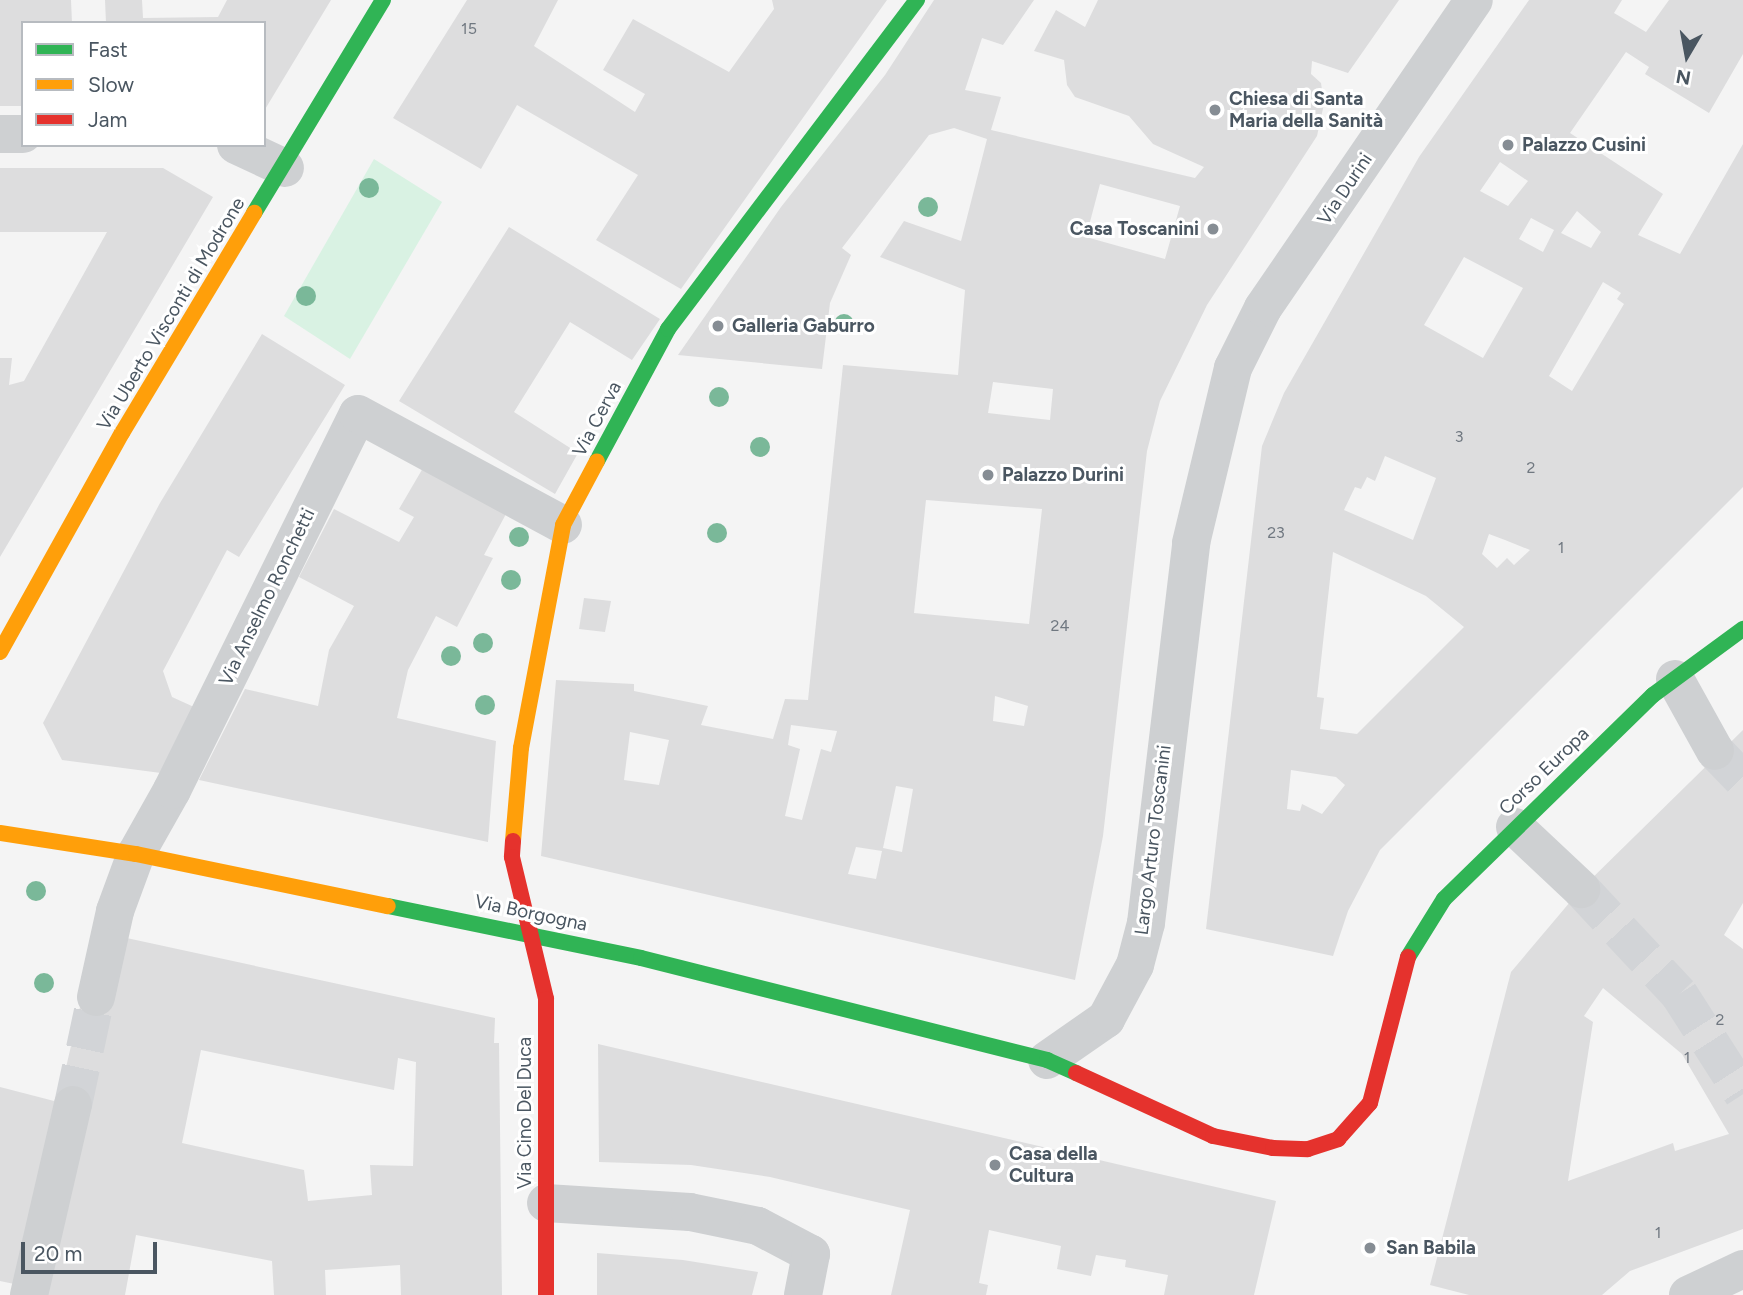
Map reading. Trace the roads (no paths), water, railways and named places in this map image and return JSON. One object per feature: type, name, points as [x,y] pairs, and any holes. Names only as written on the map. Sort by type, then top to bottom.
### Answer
[{"type":"street","name":"Via Uberto Visconti di Modrone","points":[[0,652],[122,433],[285,168],[383,0]]},
{"type":"street","name":"Via Cerva","points":[[531,933],[512,857],[521,748],[563,524],[668,329],[917,0]]},
{"type":"street","name":"Via Durini","points":[[1263,308],[1474,0]]},
{"type":"street","points":[[0,134],[21,134]]},
{"type":"street","points":[[240,147],[285,168]]},
{"type":"street","name":"Largo Arturo Toscanini","points":[[1047,1060],[1106,1020],[1135,965],[1146,923],[1178,628],[1198,502],[1226,387],[1263,308]]},
{"type":"street","name":"Via Anselmo Ronchetti","points":[[96,997],[117,901],[136,854],[172,790],[358,414],[563,524]]},
{"type":"street","name":"Corso Europa","points":[[1047,1060],[1213,1136],[1291,1150],[1325,1145],[1353,1128],[1370,1103],[1404,970],[1418,939],[1444,899],[1516,827],[1675,679],[1743,629]]},
{"type":"street","points":[[1675,679],[1715,751]]},
{"type":"street","points":[[1516,827],[1581,889]]},
{"type":"street","name":"Via Borgogna","points":[[0,833],[136,854],[531,933],[1047,1060]]},
{"type":"street","name":"Via Cino Del Duca","points":[[531,933],[546,999],[546,1295]]},
{"type":"street","points":[[29,1295],[73,1105]]},
{"type":"street","points":[[546,1203],[690,1212],[758,1226],[811,1254],[803,1295]]},
{"type":"street","points":[[1688,1295],[1743,1269]]},
{"type":"tunnel","points":[[1715,751],[1743,780]]},
{"type":"tunnel","points":[[1581,889],[1679,994],[1743,1094]]},
{"type":"tunnel","points":[[73,1105],[96,997]]},
{"type":"place","name":"Chiesa di Santa Maria della Sanità","points":[[1215,110]]},
{"type":"place","name":"Palazzo Cusini","points":[[1508,145]]},
{"type":"place","name":"Casa Toscanini","points":[[1213,229]]},
{"type":"place","name":"Galleria Gaburro","points":[[718,326]]},
{"type":"place","name":"Palazzo Durini","points":[[988,475]]},
{"type":"place","name":"Casa della Cultura","points":[[995,1165]]},
{"type":"place","name":"San Babila","points":[[1370,1248]]}]
